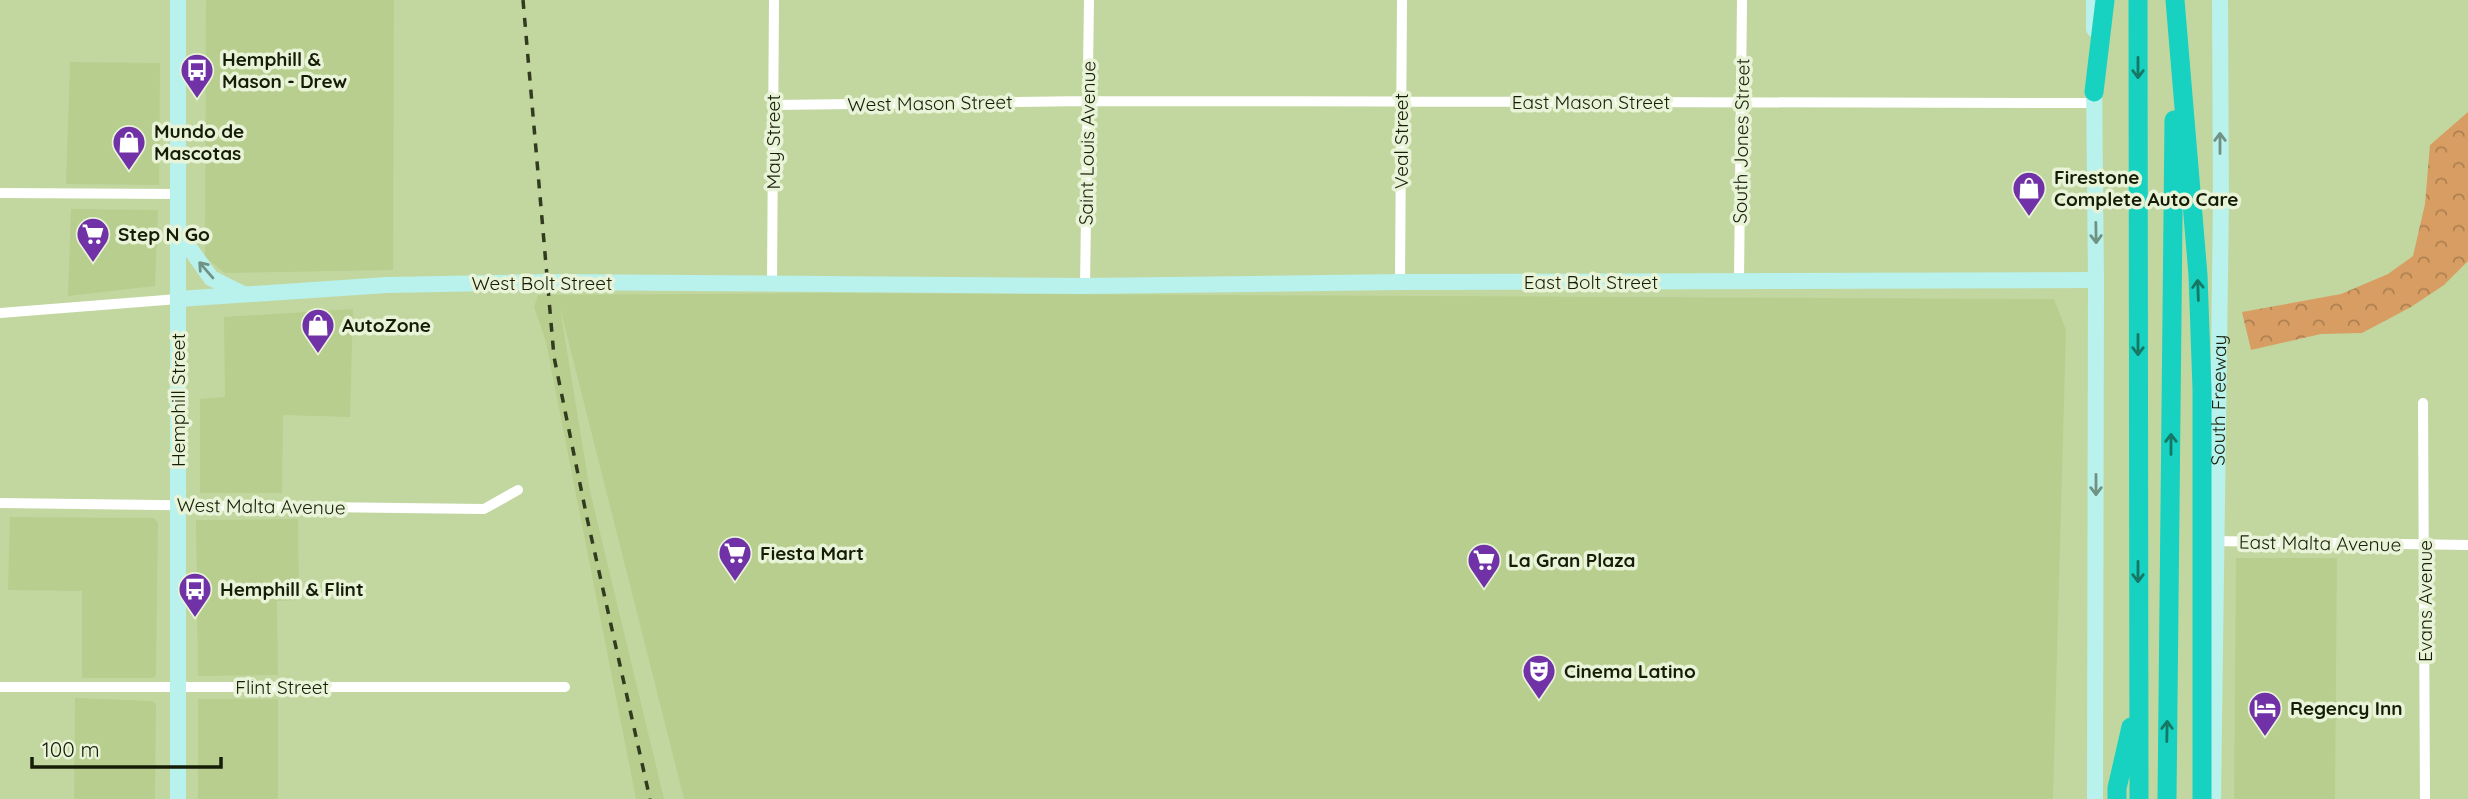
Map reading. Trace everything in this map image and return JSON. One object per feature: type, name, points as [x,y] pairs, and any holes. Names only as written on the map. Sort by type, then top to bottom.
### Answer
[{"type":"highway","points":[[2094,97],[2105,0]]},
{"type":"highway","points":[[2137,0],[2139,799]]},
{"type":"highway","points":[[2167,799],[2175,0]]},
{"type":"highway","points":[[2175,0],[2198,275],[2202,389],[2202,799]]},
{"type":"highway","points":[[2117,799],[2138,692]]},
{"type":"main road","name":"Hemphill Street","points":[[177,799],[178,0]]},
{"type":"main road","points":[[2094,0],[2095,799]]},
{"type":"main road","name":"South Freeway","points":[[2213,799],[2214,541],[2221,202],[2220,0]]},
{"type":"main road","points":[[179,233],[211,278],[245,295]]},
{"type":"main road","name":"East Bolt Street","points":[[1085,286],[1399,282],[2096,280]]},
{"type":"main road","name":"West Bolt Street","points":[[178,299],[387,285],[507,283],[1085,286]]},
{"type":"street","name":"May Street","points":[[772,284],[774,0]]},
{"type":"street","name":"Saint Louis Avenue","points":[[1085,286],[1089,0]]},
{"type":"street","name":"Veal Street","points":[[1399,282],[1402,0]]},
{"type":"street","name":"South Jones Street","points":[[1740,281],[1742,0]]},
{"type":"street","name":"East Mason Street","points":[[1087,101],[1741,102],[2094,97]]},
{"type":"street","name":"West Mason Street","points":[[773,105],[1087,101]]},
{"type":"street","points":[[0,193],[179,194]]},
{"type":"street","name":"West Bolt Street","points":[[0,313],[178,299]]},
{"type":"street","name":"Evans Avenue","points":[[2423,403],[2424,799]]},
{"type":"street","name":"West Malta Avenue","points":[[0,503],[484,509],[518,491]]},
{"type":"street","name":"East Malta Avenue","points":[[2214,541],[2468,545]]},
{"type":"street","name":"Flint Street","points":[[0,687],[565,687]]},
{"type":"shaded area","points":[[206,0],[394,0],[393,270],[225,273],[205,257]]},
{"type":"shaded area","points":[[70,62],[160,63],[159,185],[66,184]]},
{"type":"shaded area","points":[[71,209],[158,210],[155,286],[68,296]]},
{"type":"shaded area","name":"La Gran Plaza","points":[[825,293],[2054,299],[2066,330],[2053,799],[684,799],[560,308],[590,491],[664,799],[636,799],[546,342],[534,307],[538,295]]},
{"type":"shaded area","points":[[353,309],[350,417],[283,415],[282,493],[200,493],[200,399],[225,397],[224,317]]},
{"type":"shaded area","points":[[10,517],[154,518],[158,523],[154,678],[82,678],[82,591],[8,590]]},
{"type":"shaded area","points":[[298,519],[299,600],[277,601],[278,675],[198,676],[196,520]]},
{"type":"shaded area","points":[[2236,558],[2337,558],[2335,799],[2234,799]]},
{"type":"shaded area","points":[[75,698],[152,701],[156,704],[155,799],[74,799]]},
{"type":"shaded area","points":[[198,699],[278,699],[278,799],[198,799]]},
{"type":"green space","points":[[2468,112],[2468,261],[2444,285],[2411,307],[2362,333],[2321,334],[2251,350],[2242,312],[2341,294],[2388,274],[2413,256],[2425,204],[2430,145]]},
{"type":"railway","points":[[523,0],[554,357],[650,799]]},
{"type":"place","name":"Hemphill & Mason - Drew","points":[[197,100]]},
{"type":"place","name":"Mundo de Mascotas","points":[[129,172]]},
{"type":"place","name":"Firestone Complete Auto Care","points":[[2029,218]]},
{"type":"place","name":"Step N Go","points":[[93,264]]},
{"type":"place","name":"AutoZone","points":[[318,355]]},
{"type":"place","name":"Fiesta Mart","points":[[735,583]]},
{"type":"place","name":"La Gran Plaza","points":[[1484,590]]},
{"type":"place","name":"Hemphill & Flint","points":[[195,619]]},
{"type":"place","name":"Cinema Latino","points":[[1539,701]]},
{"type":"place","name":"Regency Inn","points":[[2265,738]]}]
